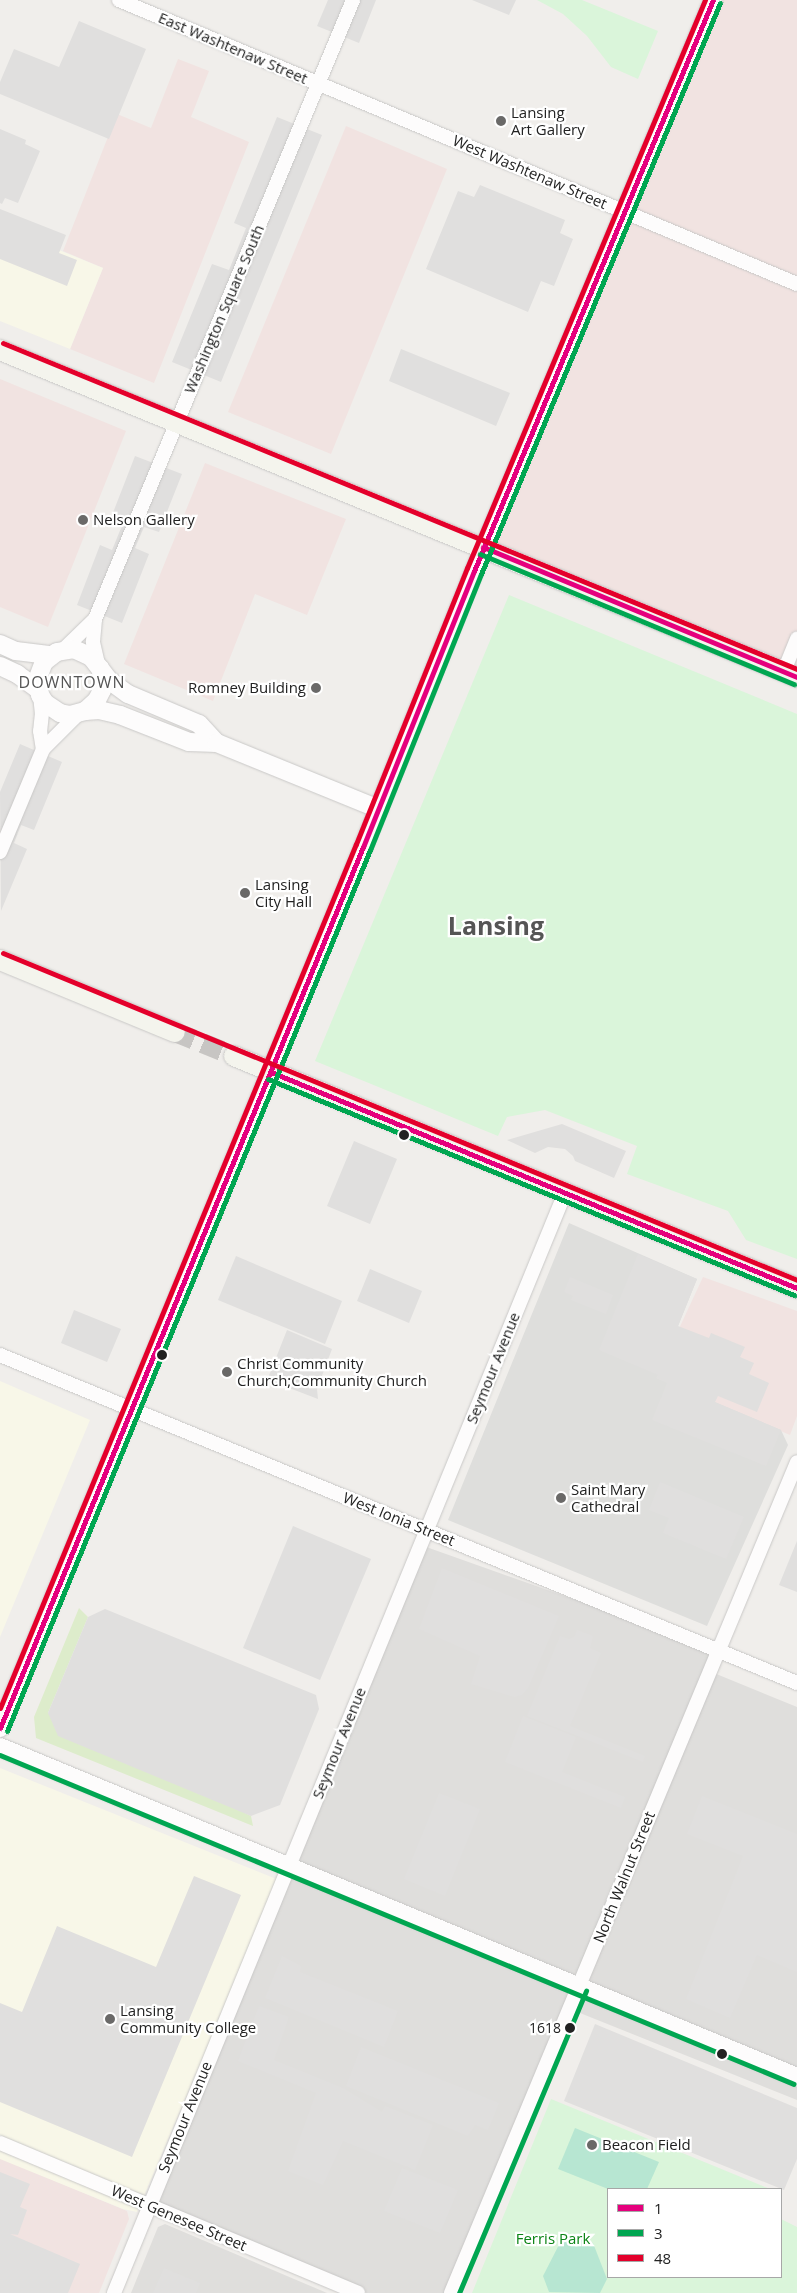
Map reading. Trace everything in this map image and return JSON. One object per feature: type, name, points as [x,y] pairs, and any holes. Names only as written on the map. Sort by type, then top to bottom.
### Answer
[{"type":"main road","points":[[0,350],[177,420],[790,674]]},
{"type":"main road","points":[[0,960],[175,1032]]},
{"type":"main road","points":[[234,1056],[797,1288]]},
{"type":"street","name":"East Washtenaw Street","points":[[119,0],[318,84]]},
{"type":"street","name":"Washington Square South","points":[[99,666],[93,642],[96,618],[353,0]]},
{"type":"street","points":[[0,1728],[379,808],[483,547],[713,0]]},
{"type":"street","name":"West Washtenaw Street","points":[[318,84],[797,284]]},
{"type":"street","name":"Washington Square South","points":[[57,652],[96,618]]},
{"type":"street","points":[[790,674],[797,638]]},
{"type":"street","points":[[0,644],[16,650],[83,652],[99,666],[110,680],[128,694],[199,724],[217,742]]},
{"type":"street","points":[[44,749],[40,731],[42,712],[39,692],[39,670],[57,652]]},
{"type":"street","points":[[0,666],[17,674],[39,692],[45,703],[60,713],[99,710],[120,715],[189,742],[217,742],[379,808]]},
{"type":"street","points":[[0,852],[44,749],[97,700],[102,690],[103,679],[99,666]]},
{"type":"street","name":"Seymour Avenue","points":[[114,2293],[566,1193]]},
{"type":"street","name":"West Ionia Street","points":[[0,1355],[797,1683]]},
{"type":"street","name":"North Walnut Street","points":[[451,2293],[717,1650],[797,1462]]},
{"type":"street","points":[[0,1747],[578,1988],[797,2077]]},
{"type":"street","name":"West Genesee Street","points":[[0,2143],[358,2293]]},
{"type":"shaded area","points":[[328,0],[376,0],[359,43],[317,26]]},
{"type":"shaded area","points":[[472,0],[516,0],[509,15]]},
{"type":"shaded area","points":[[713,0],[797,0],[797,675],[483,547]]},
{"type":"shaded area","points":[[79,21],[146,49],[109,139],[0,94],[0,82],[14,49],[59,67]]},
{"type":"shaded area","points":[[178,59],[209,71],[191,117],[249,142],[154,383],[70,349],[103,268],[63,251],[117,114],[151,128]]},
{"type":"shaded area","points":[[277,117],[322,135],[221,382],[172,362],[212,264],[229,270],[246,228],[234,223]]},
{"type":"shaded area","points":[[346,126],[447,169],[331,454],[228,412]]},
{"type":"shaded area","points":[[0,129],[26,140],[25,144],[40,151],[18,203],[5,198],[2,204],[0,203]]},
{"type":"shaded area","points":[[480,185],[565,220],[560,233],[573,239],[554,286],[541,281],[528,312],[426,269],[458,191],[474,197]]},
{"type":"shaded area","points":[[0,209],[66,235],[59,253],[77,260],[67,286],[0,259]]},
{"type":"shaded area","points":[[0,226],[103,268],[70,349],[0,321]]},
{"type":"shaded area","points":[[401,349],[510,393],[496,426],[389,381]]},
{"type":"shaded area","points":[[0,379],[126,431],[48,627],[0,607]]},
{"type":"shaded area","points":[[135,456],[182,474],[159,532],[144,527],[135,548],[149,554],[122,623],[77,605],[100,545],[112,550],[121,528],[109,523]]},
{"type":"shaded area","points":[[205,463],[346,519],[307,615],[255,594],[213,701],[124,664]]},
{"type":"shaded area","points":[[20,744],[62,762],[34,830],[21,825],[14,843],[27,849],[1,911],[0,792]]},
{"type":"shaded area","points":[[562,1124],[626,1151],[614,1178],[575,1161],[573,1156],[565,1149],[548,1147],[535,1153],[507,1140]]},
{"type":"shaded area","points":[[354,1141],[397,1159],[370,1224],[327,1206]]},
{"type":"shaded area","points":[[569,1223],[697,1279],[657,1378],[781,1430],[788,1445],[707,1626],[448,1520]]},
{"type":"shaded area","points":[[638,1254],[697,1279],[678,1326],[709,1338],[711,1333],[745,1347],[740,1357],[754,1363],[749,1374],[769,1383],[757,1412],[718,1396],[715,1402],[781,1430],[766,1466],[652,1420],[667,1383],[656,1378],[658,1375],[599,1350]]},
{"type":"shaded area","points":[[236,1256],[342,1301],[325,1344],[218,1300]]},
{"type":"shaded area","points":[[370,1269],[422,1291],[409,1323],[357,1301]]},
{"type":"shaded area","points":[[570,1277],[613,1295],[606,1314],[571,1300],[573,1296],[564,1292]]},
{"type":"shaded area","points":[[703,1277],[797,1311],[797,1416],[790,1435],[656,1378]]},
{"type":"shaded area","points":[[74,1310],[121,1329],[107,1362],[61,1343]]},
{"type":"shaded area","points":[[287,1330],[332,1349],[317,1389],[318,1399],[271,1381],[272,1379],[268,1378]]},
{"type":"shaded area","points":[[0,1381],[90,1420],[0,1637]]},
{"type":"shaded area","points":[[660,1482],[744,1517],[726,1559],[663,1533],[669,1518],[649,1510]]},
{"type":"shaded area","points":[[293,1526],[371,1559],[320,1680],[243,1648]]},
{"type":"shaded area","points":[[797,1541],[797,1592],[779,1585]]},
{"type":"shaded area","points":[[415,1543],[717,1650],[709,1671],[797,1707],[797,2100],[570,2009],[452,2293],[357,2293],[149,2206]]},
{"type":"shaded area","points":[[442,1568],[559,1616],[528,1688],[522,1695],[514,1697],[471,1684],[480,1656],[419,1629]]},
{"type":"shaded area","points":[[105,1609],[316,1695],[319,1709],[280,1805],[251,1816],[58,1736],[48,1713],[88,1617]]},
{"type":"shaded area","points":[[577,1630],[593,1636],[590,1648],[601,1653],[570,1726],[645,1756],[643,1762],[527,1716],[560,1636],[569,1639],[574,1637]]},
{"type":"shaded area","points":[[523,1716],[576,1737],[562,1772],[625,1797],[621,1808],[505,1762]]},
{"type":"shaded area","name":"Lansing Community College","points":[[0,1768],[279,1880],[137,2212],[123,2209],[0,2159]]},
{"type":"shaded area","points":[[439,1793],[480,1809],[445,1896],[404,1879]]},
{"type":"shaded area","points":[[702,1796],[797,1834],[797,1972],[757,1955],[730,2018],[686,1999],[743,1856],[687,1834]]},
{"type":"shaded area","points":[[194,1876],[241,1895],[132,2157],[0,2102],[0,2003],[22,2012],[57,1926],[156,1967]]},
{"type":"shaded area","points":[[282,1956],[301,1966],[300,1972],[398,2011],[384,2047],[265,1998]]},
{"type":"shaded area","points":[[259,2006],[289,2017],[274,2060],[343,2088],[382,2112],[385,2106],[433,2125],[415,2170],[343,2141],[323,2185],[288,2171],[316,2093],[238,2061]]},
{"type":"shaded area","points":[[595,2024],[797,2108],[797,2159],[784,2190],[564,2101]]},
{"type":"shaded area","points":[[361,2047],[499,2103],[488,2130],[475,2125],[468,2136],[346,2086]]},
{"type":"shaded area","points":[[0,2158],[127,2211],[129,2219],[99,2293],[0,2293]]},
{"type":"shaded area","points":[[402,2168],[458,2190],[440,2233],[384,2211]]},
{"type":"shaded area","points":[[0,2172],[30,2184],[20,2207],[27,2210],[18,2235],[10,2234],[80,2264],[68,2293],[0,2293]]},
{"type":"shaded area","points":[[165,2224],[327,2293],[131,2293],[158,2227]]},
{"type":"shaded area","points":[[164,2268],[200,2283],[196,2293],[153,2293]]},
{"type":"green space","points":[[537,0],[582,0],[658,31],[638,79],[611,67],[587,36],[563,14]]},
{"type":"green space","points":[[509,595],[797,714],[797,1259],[746,1240],[728,1211],[627,1174],[637,1146],[545,1110],[507,1117],[498,1136],[315,1061]]},
{"type":"green space","points":[[79,1608],[88,1617],[48,1713],[251,1816],[253,1826],[36,1738],[34,1717]]},
{"type":"green space","name":"Ferris Park","points":[[551,2099],[768,2188],[607,2188],[607,2278],[782,2278],[782,2220],[797,2227],[797,2293],[472,2293]]},
{"type":"green space","name":"Beacon Field","points":[[575,2128],[659,2162],[647,2188],[607,2189],[558,2169]]},
{"type":"green space","points":[[565,2233],[593,2243],[607,2279],[600,2293],[549,2292],[543,2276]]},
{"type":"tunnel","points":[[175,1032],[234,1056]]},
{"type":"transit line","name":"48","points":[[0,1708],[356,844],[467,568],[705,0]]},
{"type":"transit line","name":"1","points":[[0,1728],[363,847],[474,571],[713,0]]},
{"type":"transit line","name":"3","points":[[7,1731],[370,850],[481,574],[720,3]]},
{"type":"transit line","name":"48","points":[[3,343],[797,669]]},
{"type":"transit line","name":"1","points":[[483,547],[797,677]]},
{"type":"transit line","name":"3","points":[[480,554],[794,684]]},
{"type":"transit line","name":"48","points":[[3,953],[797,1280]]},
{"type":"transit line","name":"1","points":[[271,1072],[797,1288]]},
{"type":"transit line","name":"3","points":[[268,1079],[794,1295]]},
{"type":"transit line","name":"3","points":[[0,1755],[794,2084]]},
{"type":"transit line","name":"3","points":[[459,2293],[586,1991]]},
{"type":"place","name":"Lansing Art Gallery","points":[[501,121]]},
{"type":"place","name":"Nelson Gallery","points":[[83,520]]},
{"type":"place","name":"Romney Building","points":[[316,688]]},
{"type":"place","name":"Lansing City Hall","points":[[245,893]]},
{"type":"place","name":"Christ Community Church;Community Church","points":[[227,1372]]},
{"type":"place","name":"Saint Mary Cathedral","points":[[561,1498]]},
{"type":"place","name":"Lansing Community College","points":[[110,2019]]},
{"type":"place","name":"1618","points":[[570,2028]]},
{"type":"place","name":"Beacon Field","points":[[592,2145]]},
{"type":"district","name":"DOWNTOWN","points":[[72,682]]},
{"type":"district","name":"Lansing","points":[[496,925]]}]
